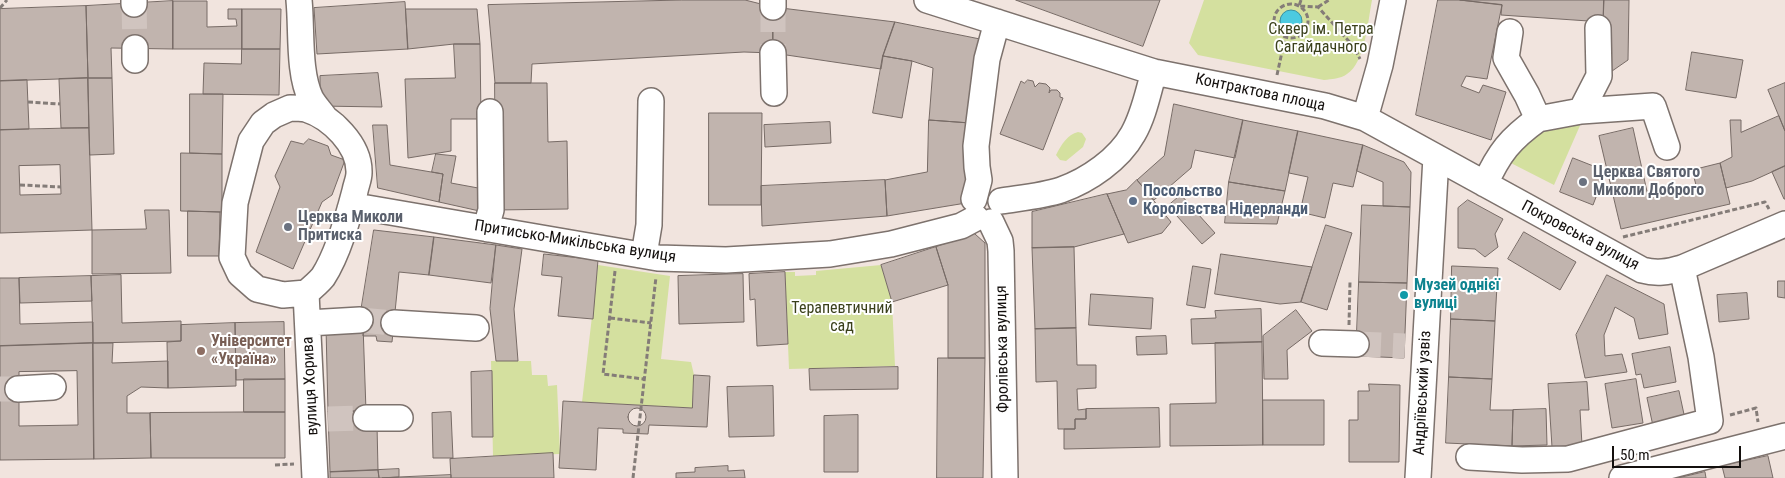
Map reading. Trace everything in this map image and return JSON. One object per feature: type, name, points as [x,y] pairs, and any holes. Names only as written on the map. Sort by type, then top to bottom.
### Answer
[{"type":"street","points":[[300,0],[302,52],[306,84],[312,100],[325,118],[350,144],[358,158],[360,174],[334,256],[322,278],[306,293],[283,295],[257,289],[240,274],[232,257],[235,203],[250,141],[263,123],[274,115],[291,97],[296,84],[302,52]]},
{"type":"street","name":"Контрактова площа","points":[[927,0],[1154,72],[1325,106],[1365,118],[1436,157]]},
{"type":"street","points":[[1365,118],[1380,65],[1393,0]]},
{"type":"street","points":[[997,22],[987,59],[976,146],[977,168],[985,202],[1060,190],[1080,181],[1108,162],[1122,151],[1133,134],[1140,120],[1154,72]]},
{"type":"street","points":[[1581,111],[1599,76],[1598,28]]},
{"type":"street","points":[[1510,32],[1506,58],[1528,95],[1538,119]]},
{"type":"street","points":[[773,53],[774,93]]},
{"type":"street","points":[[651,101],[649,225],[651,256]]},
{"type":"street","points":[[1485,184],[1500,154],[1516,134],[1538,119],[1581,111],[1653,106],[1667,147]]},
{"type":"street","points":[[274,115],[290,108],[304,109],[325,118]]},
{"type":"street","points":[[488,229],[487,224],[491,210],[490,112]]},
{"type":"street","name":"Покровська вулиця","points":[[1436,157],[1634,266],[1654,273],[1682,268],[1779,220]]},
{"type":"street","name":"Андріївський узвіз","points":[[1418,478],[1415,347],[1436,157]]},
{"type":"street","name":"Притисько-Микільська вулиця","points":[[350,209],[367,208],[651,256],[726,260],[830,254],[891,244],[961,226],[985,202]]},
{"type":"street","name":"Фролівська вулиця","points":[[985,202],[1000,241],[1001,251],[1005,478]]},
{"type":"street","points":[[1469,457],[1568,460],[1710,421],[1701,357],[1682,268]]},
{"type":"street","name":"вулиця Хорива","points":[[306,293],[320,419],[315,478]]},
{"type":"street","points":[[308,322],[360,320]]},
{"type":"street","points":[[394,323],[476,328]]},
{"type":"street","points":[[1322,343],[1352,343]]},
{"type":"street","points":[[18,389],[53,387]]},
{"type":"street","points":[[366,418],[400,418]]},
{"type":"street","points":[[1622,478],[1785,436]]},
{"type":"path","points":[[0,8],[7,0]]},
{"type":"path","points":[[1299,6],[1301,0]]},
{"type":"path","points":[[1299,6],[1308,16],[1308,26],[1303,34],[1294,38],[1285,38],[1275,29],[1274,23],[1276,12],[1287,2],[1299,6],[1318,7],[1329,0]]},
{"type":"path","points":[[1318,7],[1354,47],[1361,60]]},
{"type":"path","points":[[1277,75],[1285,38]]},
{"type":"path","points":[[28,102],[60,104]]},
{"type":"path","points":[[20,185],[61,187]]},
{"type":"path","points":[[1615,239],[1765,202],[1779,220]]},
{"type":"path","points":[[633,478],[651,323],[651,256]]},
{"type":"path","points":[[616,270],[603,374],[644,379]]},
{"type":"path","points":[[1350,282],[1352,343]]},
{"type":"path","points":[[610,318],[651,323]]},
{"type":"path","points":[[1710,421],[1756,408],[1758,422]]},
{"type":"path","points":[[274,465],[294,464]]},
{"type":"green space","name":"Сквер ім. Петра Сагайдачного","points":[[1204,0],[1372,0],[1365,40],[1358,61],[1344,76],[1324,80],[1198,55],[1189,43]]},
{"type":"green space","points":[[1582,121],[1554,185],[1503,159],[1523,135]]},
{"type":"green space","points":[[1078,132],[1082,133],[1086,139],[1083,147],[1066,161],[1060,160],[1056,155],[1060,147],[1065,140]]},
{"type":"green space","points":[[598,265],[670,276],[661,359],[691,362],[694,375],[692,408],[582,402]]},
{"type":"green space","name":"Терапевтичний сад","points":[[881,265],[892,302],[895,366],[789,369],[785,272],[795,272],[795,276],[816,275],[816,271]]},
{"type":"green space","points":[[491,361],[531,361],[532,375],[547,375],[548,386],[557,385],[560,454],[493,456]]},
{"type":"water","points":[[1291,10],[1299,13],[1302,21],[1299,29],[1291,32],[1283,29],[1280,21],[1283,13]]},
{"type":"building","points":[[745,0],[773,7],[773,53],[744,52],[532,64],[531,83],[495,83],[488,5]]},
{"type":"building","points":[[1016,0],[1160,0],[1143,46]]},
{"type":"building","points":[[1438,0],[1460,0],[1502,5],[1487,79],[1466,76],[1461,86],[1479,93],[1483,85],[1506,92],[1491,140],[1416,115]]},
{"type":"building","points":[[1460,0],[1604,0],[1603,22],[1501,15],[1502,5]]},
{"type":"building","points":[[1604,0],[1629,0],[1628,60],[1602,78]]},
{"type":"building","points":[[173,1],[173,49],[111,48],[112,78],[88,78],[86,6]]},
{"type":"building","points":[[173,1],[207,1],[207,27],[237,26],[236,19],[228,19],[228,9],[242,9],[242,49],[173,49]]},
{"type":"building","points":[[405,2],[408,49],[317,54],[314,8]]},
{"type":"building","points":[[86,6],[88,78],[0,81],[0,9]]},
{"type":"building","points":[[773,7],[895,22],[883,56],[881,69],[773,53]]},
{"type":"building","points":[[242,9],[281,9],[280,49],[242,49]]},
{"type":"building","points":[[406,9],[477,9],[480,44],[454,44],[408,49]]},
{"type":"building","points":[[895,22],[980,39],[970,123],[929,120],[933,68],[912,61],[883,56]]},
{"type":"building","points":[[454,44],[480,44],[481,119],[451,119],[451,151],[408,158],[405,79],[455,78]]},
{"type":"building","points":[[242,49],[280,49],[279,95],[203,94],[204,63],[241,64]]},
{"type":"building","points":[[1692,52],[1743,60],[1736,98],[1686,90]]},
{"type":"building","points":[[883,56],[912,61],[902,118],[873,113]]},
{"type":"building","points":[[378,73],[382,107],[320,106],[320,76]]},
{"type":"building","points":[[88,78],[112,78],[114,154],[90,155]]},
{"type":"building","points":[[88,78],[89,128],[61,128],[59,79]]},
{"type":"building","points":[[27,80],[29,129],[0,130],[0,81]]},
{"type":"building","points":[[1028,80],[1033,81],[1035,87],[1039,83],[1046,84],[1050,88],[1049,93],[1051,90],[1057,90],[1060,93],[1060,97],[1063,98],[1043,150],[1000,134],[1021,81],[1024,83]]},
{"type":"building","points":[[495,83],[547,83],[548,142],[567,141],[568,209],[496,210]]},
{"type":"building","points":[[1785,83],[1785,131],[1768,90]]},
{"type":"building","points":[[190,94],[223,94],[222,154],[190,153]]},
{"type":"building","points":[[1174,104],[1243,120],[1235,158],[1195,150],[1191,168],[1154,200],[1137,180],[1164,156]]},
{"type":"building","points":[[709,113],[762,113],[761,205],[709,205]]},
{"type":"building","points":[[1779,116],[1785,131],[1785,166],[1752,181],[1726,188],[1720,163],[1732,157],[1730,120],[1741,120],[1741,132]]},
{"type":"building","points":[[929,120],[970,123],[966,203],[887,216],[885,180],[927,172]]},
{"type":"building","points":[[1243,120],[1298,131],[1285,191],[1229,182]]},
{"type":"building","points":[[830,122],[831,143],[765,147],[764,125]]},
{"type":"building","points":[[373,125],[387,125],[390,165],[443,174],[439,202],[378,188]]},
{"type":"building","points":[[89,128],[92,230],[0,233],[0,130]],"holes":[[[60,165],[61,194],[20,195],[19,166]]]},
{"type":"building","points":[[1633,128],[1648,196],[1696,185],[1692,170],[1720,163],[1730,204],[1621,229],[1599,136]]},
{"type":"building","points":[[1298,131],[1363,145],[1353,187],[1333,183],[1325,218],[1300,212],[1308,177],[1289,173]]},
{"type":"building","name":"Церква Миколи Притиска","points":[[309,139],[328,146],[331,155],[345,160],[332,195],[322,202],[293,269],[256,252],[280,187],[275,176],[291,141],[303,144]]},
{"type":"building","points":[[1363,145],[1404,162],[1411,172],[1410,207],[1383,206],[1383,182],[1357,171]]},
{"type":"building","points":[[181,153],[222,154],[222,212],[181,211]]},
{"type":"building","points":[[436,154],[456,156],[451,183],[489,190],[484,212],[439,202],[443,174],[432,172]]},
{"type":"building","name":"Церква Святого Миколи Доброго","points":[[1573,158],[1606,171],[1593,205],[1560,192]]},
{"type":"building","points":[[1785,166],[1785,199],[1784,199],[1772,172]]},
{"type":"building","points":[[885,180],[887,216],[762,226],[761,186]]},
{"type":"building","points":[[1137,180],[1171,222],[1162,233],[1128,243],[1107,194],[1126,190]]},
{"type":"building","points":[[1229,182],[1285,191],[1277,224],[1225,223]]},
{"type":"building","points":[[1107,194],[1124,234],[1074,247],[1032,248],[1032,212]]},
{"type":"building","points":[[1181,195],[1215,233],[1202,244],[1168,206]]},
{"type":"building","points":[[1468,200],[1503,219],[1495,234],[1498,247],[1485,257],[1475,249],[1458,248],[1458,208]]},
{"type":"building","points":[[1362,205],[1410,207],[1407,283],[1359,282]]},
{"type":"building","points":[[145,210],[169,210],[171,273],[92,274],[92,230],[146,229]]},
{"type":"building","points":[[188,211],[220,212],[219,256],[188,256]]},
{"type":"building","points":[[1326,225],[1352,233],[1327,310],[1301,302]]},
{"type":"building","points":[[374,230],[434,237],[429,275],[399,272],[392,342],[377,341],[376,336],[363,336],[363,325],[359,324]]},
{"type":"building","points":[[1524,232],[1576,262],[1560,290],[1508,259]]},
{"type":"building","points":[[975,234],[985,243],[985,358],[948,358],[948,285],[936,247]]},
{"type":"building","points":[[434,237],[496,245],[491,283],[429,275]]},
{"type":"building","points":[[496,245],[522,249],[514,309],[518,361],[496,361],[490,309]]},
{"type":"building","points":[[936,247],[948,285],[892,302],[881,265]]},
{"type":"building","points":[[1074,247],[1076,328],[1035,329],[1032,248]]},
{"type":"building","points":[[544,254],[598,260],[593,319],[558,316],[562,277],[542,275]]},
{"type":"building","points":[[1221,254],[1312,267],[1301,302],[1280,304],[1215,294]]},
{"type":"building","points":[[1193,266],[1211,269],[1205,308],[1187,305]]},
{"type":"building","points":[[1452,266],[1498,268],[1495,321],[1451,319]]},
{"type":"building","points":[[785,272],[788,344],[757,346],[755,299],[750,300],[749,274]]},
{"type":"building","points":[[743,274],[744,322],[679,324],[678,276]]},
{"type":"building","points":[[121,275],[122,323],[181,321],[181,341],[93,343],[91,276]]},
{"type":"building","points":[[1607,275],[1664,304],[1668,334],[1639,339],[1634,318],[1615,307],[1604,335],[1605,356],[1622,354],[1627,372],[1585,378],[1576,335]]},
{"type":"building","points":[[91,276],[92,301],[20,303],[19,278]]},
{"type":"building","points":[[0,278],[19,278],[20,324],[93,322],[93,343],[0,346]]},
{"type":"building","points":[[1778,281],[1785,281],[1785,298],[1778,297]]},
{"type":"building","points":[[1359,282],[1407,283],[1404,358],[1356,356]]},
{"type":"building","points":[[1747,293],[1749,319],[1719,322],[1717,295]]},
{"type":"building","points":[[1091,294],[1153,298],[1151,329],[1089,325]]},
{"type":"building","points":[[1261,309],[1262,342],[1192,344],[1191,319],[1216,318],[1215,311]]},
{"type":"building","points":[[1296,310],[1312,331],[1287,350],[1288,379],[1264,379],[1263,336]]},
{"type":"building","points":[[1451,319],[1495,321],[1492,379],[1449,377]]},
{"type":"building","points":[[284,322],[285,379],[236,380],[235,323]]},
{"type":"building","name":"Університет «Україна»","points":[[235,323],[236,386],[168,388],[167,342],[181,341],[181,325]]},
{"type":"building","points":[[363,325],[366,411],[328,412],[326,327]]},
{"type":"building","points":[[1076,328],[1077,365],[1096,365],[1096,388],[1077,389],[1078,410],[1086,409],[1086,419],[1075,419],[1075,429],[1058,429],[1057,381],[1036,382],[1035,329]]},
{"type":"building","points":[[1166,336],[1167,354],[1137,355],[1136,337]]},
{"type":"building","points":[[1262,342],[1263,445],[1170,446],[1170,404],[1216,403],[1215,343]]},
{"type":"building","points":[[93,343],[94,459],[0,460],[0,346]],"holes":[[[77,371],[78,425],[19,426],[19,372]]]},
{"type":"building","points":[[93,343],[113,343],[112,363],[168,361],[168,388],[141,387],[127,396],[127,413],[150,413],[151,458],[94,459]]},
{"type":"building","points":[[1670,347],[1676,382],[1644,388],[1641,374],[1636,375],[1632,354]]},
{"type":"building","points":[[938,358],[985,358],[983,478],[937,478]]},
{"type":"building","points":[[898,367],[898,389],[810,390],[809,369]]},
{"type":"building","points":[[492,371],[493,437],[472,437],[471,372]]},
{"type":"building","points":[[694,375],[710,376],[707,427],[649,425],[648,434],[623,433],[623,429],[598,428],[596,470],[559,468],[563,401],[692,408]]},
{"type":"building","points":[[1449,377],[1492,379],[1490,410],[1513,410],[1512,446],[1446,443]]},
{"type":"building","points":[[244,379],[285,379],[285,412],[244,412]]},
{"type":"building","points":[[1636,379],[1643,423],[1612,428],[1605,384]]},
{"type":"building","points":[[1587,382],[1589,410],[1580,410],[1582,445],[1552,447],[1548,384]]},
{"type":"building","points":[[1369,384],[1400,385],[1399,462],[1349,462],[1349,420],[1358,420],[1358,391],[1369,391]]},
{"type":"building","points":[[773,386],[774,436],[729,437],[727,387]]},
{"type":"building","points":[[1679,391],[1685,419],[1653,426],[1647,398]]},
{"type":"building","points":[[1263,400],[1324,400],[1324,445],[1263,445]]},
{"type":"building","points":[[637,408],[645,413],[646,417],[641,425],[637,426],[629,421],[628,417],[633,409]]},
{"type":"building","points":[[1159,408],[1160,447],[1064,449],[1064,429],[1075,429],[1075,419],[1086,419],[1086,409]]},
{"type":"building","points":[[1546,409],[1547,445],[1512,446],[1513,410]]},
{"type":"building","points":[[366,411],[377,425],[378,470],[330,472],[328,412]]},
{"type":"building","points":[[285,412],[285,458],[151,458],[150,413]]},
{"type":"building","points":[[451,412],[453,458],[433,458],[432,413]]},
{"type":"building","points":[[858,415],[858,472],[824,472],[824,416]]},
{"type":"building","points":[[553,453],[554,478],[451,478],[450,459]]},
{"type":"building","points":[[1768,456],[1773,478],[1725,478],[1722,466]]},
{"type":"building","points":[[728,466],[728,471],[744,470],[745,478],[676,478],[676,473],[695,472],[695,468]]},
{"type":"building","points":[[399,469],[399,477],[379,478],[378,470]]},
{"type":"building","points":[[378,470],[379,478],[330,478],[330,472]]},
{"type":"building","points":[[1705,472],[1706,478],[1678,478]]},
{"type":"building","points":[[451,475],[451,478],[382,478],[399,477]]},
{"type":"tunnel","points":[[134,4],[135,48]]},
{"type":"tunnel","points":[[773,7],[773,53]]},
{"type":"tunnel","points":[[360,320],[394,323]]},
{"type":"tunnel","points":[[1356,344],[1405,346]]},
{"type":"tunnel","points":[[0,389],[18,389]]},
{"type":"tunnel","points":[[328,419],[366,418]]},
{"type":"place","name":"Церква Святого Миколи Доброго","points":[[1583,182]]},
{"type":"place","name":"Посольство Королівства Нідерланди","points":[[1133,201]]},
{"type":"place","name":"Церква Миколи Притиска","points":[[288,227]]},
{"type":"place","name":"Музей однієї вулиці","points":[[1404,295]]},
{"type":"place","name":"Університет «Україна»","points":[[201,351]]}]
